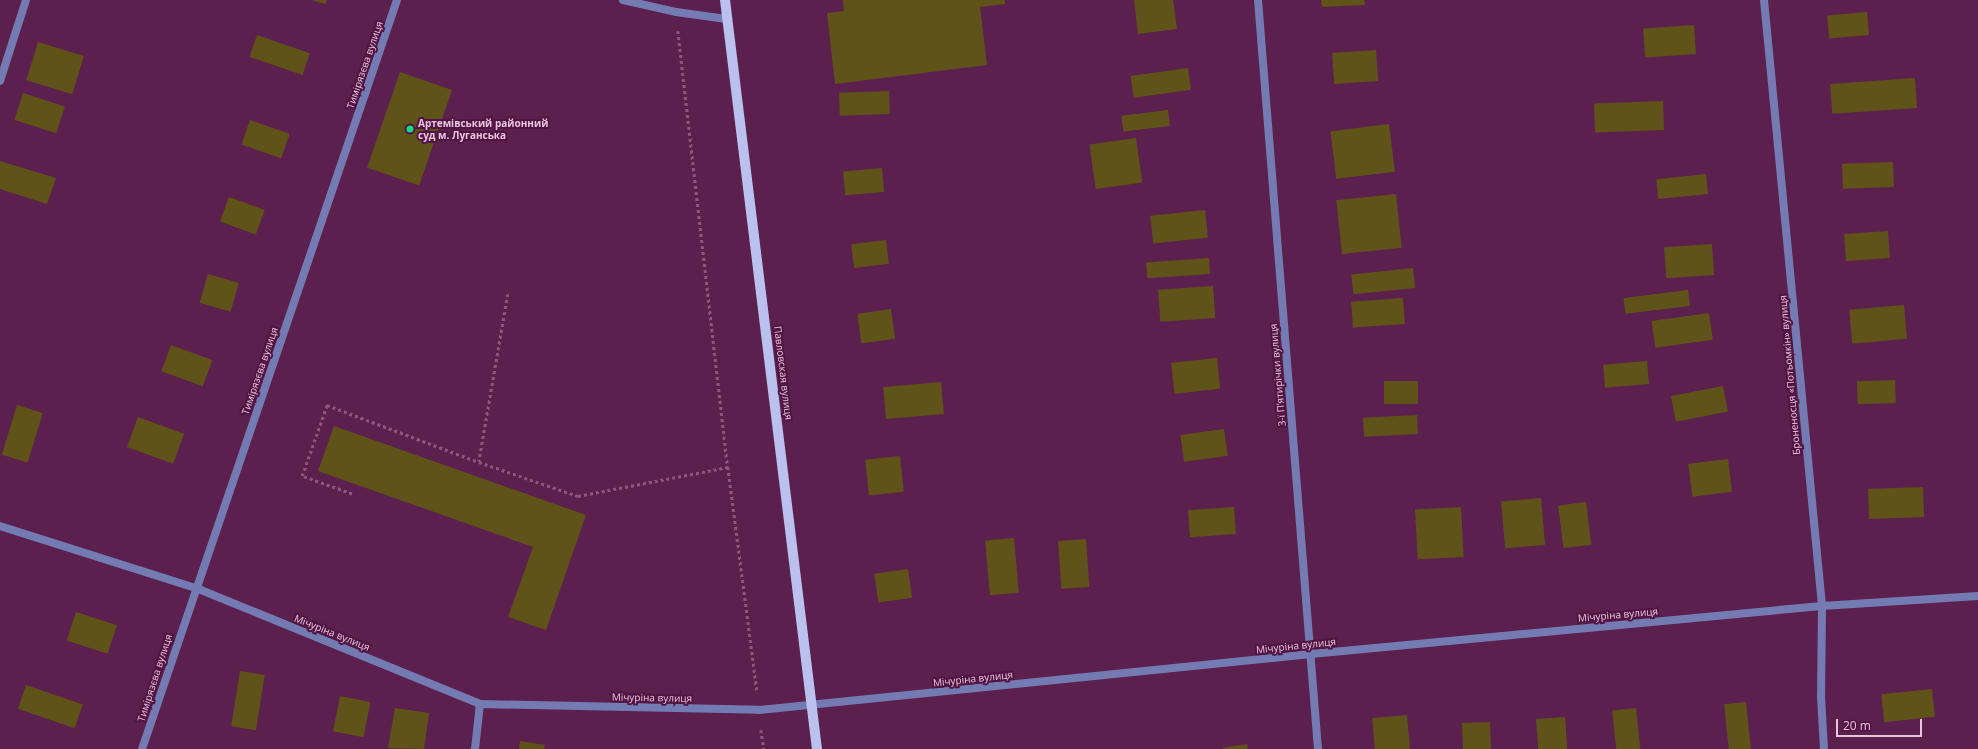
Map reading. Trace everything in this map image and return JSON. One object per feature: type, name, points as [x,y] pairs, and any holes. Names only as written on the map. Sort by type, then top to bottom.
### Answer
[{"type":"main road","name":"Павловская вулиця","points":[[725,0],[817,749]]},
{"type":"street","points":[[0,81],[26,0]]},
{"type":"street","name":"Тимірязєва вулиця","points":[[142,749],[397,0]]},
{"type":"street","points":[[623,0],[676,12],[727,19]]},
{"type":"street","name":"3-ї П’ятирічки вулиця","points":[[1258,0],[1318,749]]},
{"type":"street","name":"Броненосця «Потьомкін» вулиця","points":[[1764,0],[1822,606],[1821,696],[1824,749]]},
{"type":"street","name":"Мічуріна вулиця","points":[[0,526],[196,588],[480,704],[759,710],[1311,654],[1822,606],[1978,596]]},
{"type":"street","points":[[476,749],[480,704]]},
{"type":"path","points":[[676,12],[728,467],[764,749]]},
{"type":"path","points":[[479,462],[508,294]]},
{"type":"path","points":[[352,494],[302,476],[327,405],[479,462],[578,496],[728,467]]},
{"type":"building","points":[[312,0],[327,0],[325,4]]},
{"type":"building","points":[[843,0],[1005,0],[1005,4],[980,7],[987,65],[835,84],[827,13],[844,11]]},
{"type":"building","points":[[1134,0],[1173,0],[1177,29],[1138,34]]},
{"type":"building","points":[[1321,0],[1364,0],[1365,5],[1322,7]]},
{"type":"building","points":[[1867,12],[1869,35],[1829,38],[1827,15]]},
{"type":"building","points":[[1694,25],[1696,54],[1645,57],[1643,29]]},
{"type":"building","points":[[257,35],[310,53],[302,75],[250,57]]},
{"type":"building","points":[[38,42],[84,56],[72,94],[26,80]]},
{"type":"building","points":[[1376,50],[1378,81],[1334,84],[1332,53]]},
{"type":"building","points":[[1188,68],[1191,90],[1134,98],[1131,76]]},
{"type":"building","name":"Артемівський районний суд м. Луганська","points":[[400,72],[452,90],[419,185],[367,167]]},
{"type":"building","points":[[1915,78],[1917,108],[1832,114],[1830,84]]},
{"type":"building","points":[[889,91],[890,114],[840,116],[839,93]]},
{"type":"building","points":[[23,93],[65,107],[56,133],[14,120]]},
{"type":"building","points":[[1663,101],[1664,130],[1595,132],[1594,103]]},
{"type":"building","points":[[1168,110],[1170,126],[1123,132],[1121,116]]},
{"type":"building","points":[[250,120],[290,134],[281,158],[242,145]]},
{"type":"building","points":[[1389,124],[1395,172],[1336,179],[1330,131]]},
{"type":"building","points":[[1136,138],[1142,183],[1096,189],[1089,145]]},
{"type":"building","points":[[0,161],[56,178],[47,204],[0,189]]},
{"type":"building","points":[[1893,162],[1894,187],[1843,189],[1842,164]]},
{"type":"building","points":[[882,168],[884,192],[845,195],[843,171]]},
{"type":"building","points":[[1706,174],[1708,194],[1658,199],[1656,179]]},
{"type":"building","points":[[1396,194],[1402,248],[1342,254],[1336,200]]},
{"type":"building","points":[[229,197],[265,210],[256,234],[220,221]]},
{"type":"building","points":[[1205,210],[1208,238],[1153,244],[1150,216]]},
{"type":"building","points":[[1888,231],[1890,258],[1846,261],[1844,234]]},
{"type":"building","points":[[886,240],[889,264],[854,268],[851,244]]},
{"type":"building","points":[[1712,244],[1714,275],[1666,278],[1664,247]]},
{"type":"building","points":[[1209,258],[1210,274],[1147,278],[1146,262]]},
{"type":"building","points":[[1413,268],[1415,288],[1353,294],[1351,274]]},
{"type":"building","points":[[208,274],[239,283],[230,312],[200,303]]},
{"type":"building","points":[[1213,286],[1215,318],[1160,322],[1158,290]]},
{"type":"building","points":[[1688,290],[1690,306],[1625,314],[1623,298]]},
{"type":"building","points":[[1403,298],[1405,324],[1353,328],[1351,302]]},
{"type":"building","points":[[1904,305],[1907,339],[1852,344],[1849,310]]},
{"type":"building","points":[[891,309],[895,339],[862,343],[857,314]]},
{"type":"building","points":[[1709,313],[1713,340],[1655,348],[1652,321]]},
{"type":"building","points":[[171,345],[212,360],[203,386],[161,371]]},
{"type":"building","points":[[1217,358],[1220,389],[1174,394],[1171,363]]},
{"type":"building","points":[[1647,361],[1649,384],[1605,388],[1603,365]]},
{"type":"building","points":[[1895,380],[1896,403],[1858,404],[1857,381]]},
{"type":"building","points":[[1384,381],[1418,381],[1418,404],[1384,404]]},
{"type":"building","points":[[941,382],[944,414],[886,419],[883,387]]},
{"type":"building","points":[[1723,386],[1728,412],[1676,422],[1671,396]]},
{"type":"building","points":[[17,405],[43,413],[28,463],[2,455]]},
{"type":"building","points":[[1417,415],[1418,434],[1364,437],[1363,418]]},
{"type":"building","points":[[138,417],[184,434],[173,464],[127,447]]},
{"type":"building","points":[[334,426],[586,515],[546,630],[508,617],[533,547],[318,471]]},
{"type":"building","points":[[1224,429],[1228,456],[1184,462],[1180,435]]},
{"type":"building","points":[[900,456],[904,492],[869,495],[865,460]]},
{"type":"building","points":[[1728,459],[1732,492],[1692,497],[1688,464]]},
{"type":"building","points":[[1923,487],[1924,517],[1869,519],[1868,489]]},
{"type":"building","points":[[1541,498],[1545,545],[1505,548],[1501,501]]},
{"type":"building","points":[[1586,502],[1591,545],[1563,548],[1558,505]]},
{"type":"building","points":[[1234,507],[1236,534],[1190,537],[1188,510]]},
{"type":"building","points":[[1461,507],[1464,557],[1418,559],[1415,509]]},
{"type":"building","points":[[1014,538],[1019,593],[990,595],[985,541]]},
{"type":"building","points":[[1086,539],[1089,587],[1061,589],[1058,541]]},
{"type":"building","points":[[908,569],[912,598],[878,602],[874,574]]},
{"type":"building","points":[[76,612],[117,625],[108,654],[67,641]]},
{"type":"building","points":[[240,671],[265,675],[256,730],[231,726]]},
{"type":"building","points":[[26,685],[83,705],[75,728],[18,709]]},
{"type":"building","points":[[1932,689],[1935,717],[1884,722],[1881,694]]},
{"type":"building","points":[[340,696],[370,702],[364,737],[333,731]]},
{"type":"building","points":[[1746,702],[1751,749],[1729,749],[1724,704]]},
{"type":"building","points":[[395,708],[429,713],[424,749],[388,748]]},
{"type":"building","points":[[1636,708],[1640,749],[1616,749],[1612,711]]},
{"type":"building","points":[[1407,715],[1410,749],[1375,749],[1372,718]]},
{"type":"building","points":[[1565,717],[1567,749],[1538,749],[1536,719]]},
{"type":"building","points":[[1490,722],[1491,749],[1463,749],[1462,723]]},
{"type":"building","points":[[520,741],[545,745],[544,749],[519,749]]},
{"type":"building","points":[[1247,744],[1248,749],[1222,749],[1222,748]]},
{"type":"place","name":"Артемівський районний суд м. Луганська","points":[[410,129]]}]
